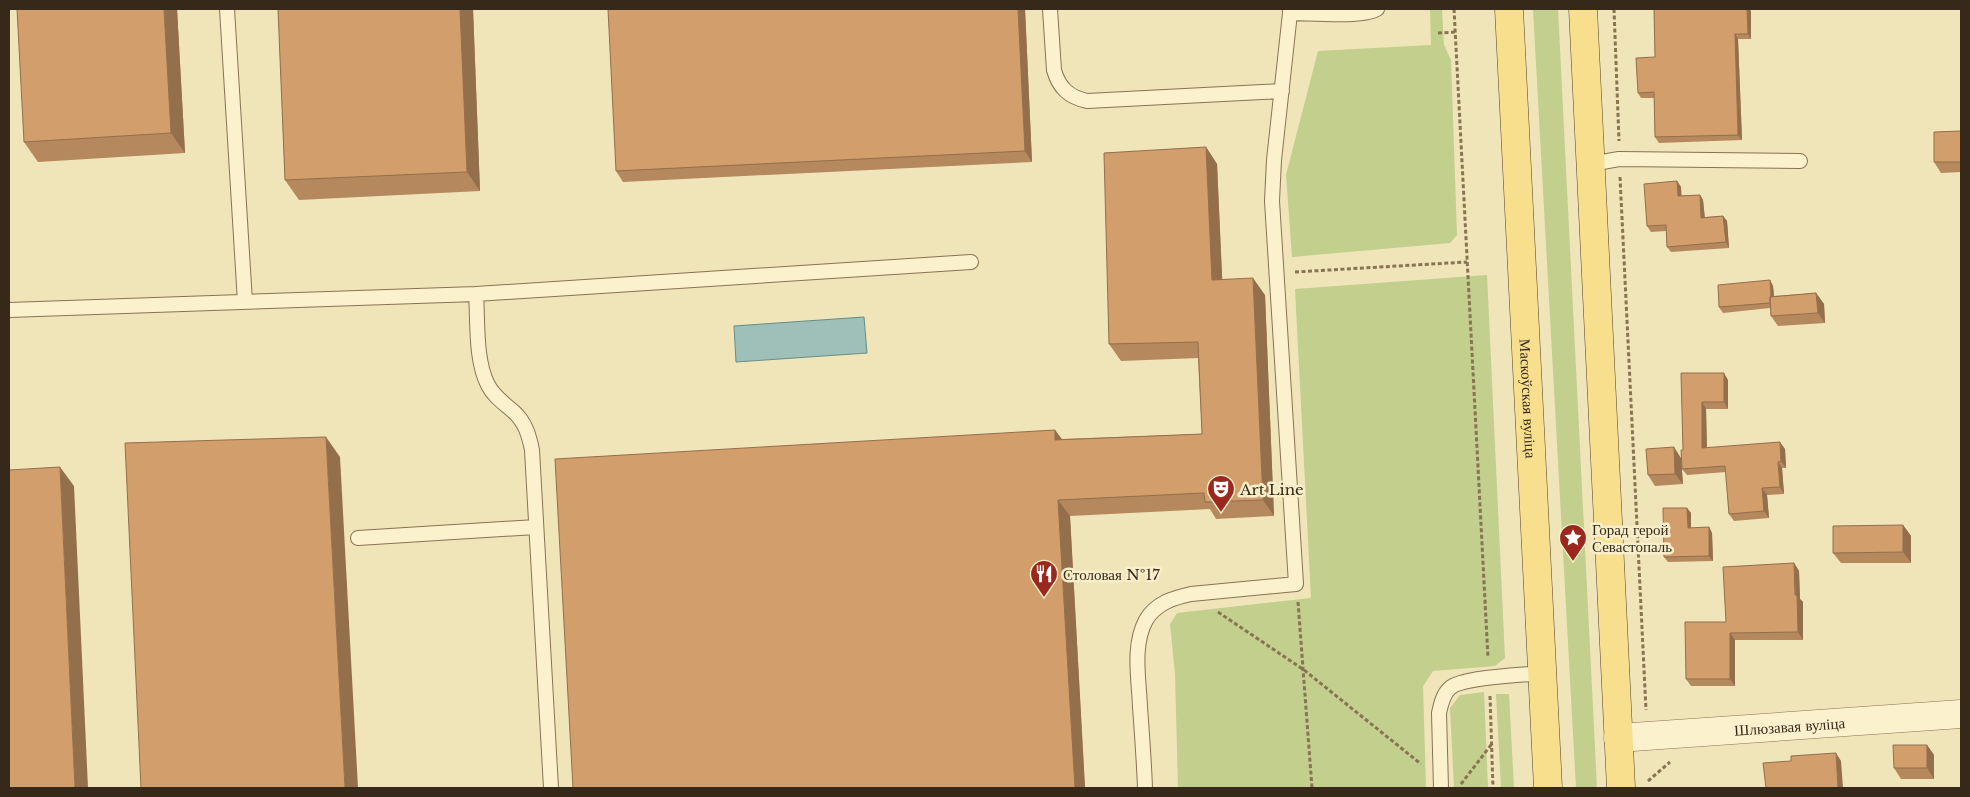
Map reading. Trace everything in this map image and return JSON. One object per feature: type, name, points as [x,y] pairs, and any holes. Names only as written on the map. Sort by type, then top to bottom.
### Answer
[{"type":"main road","name":"Маскоўская вуліца","points":[[1509,9],[1548,788]]},
{"type":"main road","points":[[1583,9],[1621,788]]},
{"type":"street","name":"Шлюзавая вуліца","points":[[1618,738],[1961,714]]},
{"type":"lane","points":[[227,9],[245,302]]},
{"type":"lane","points":[[1050,9],[1056,79],[1067,94],[1077,99],[1087,101],[1282,91]]},
{"type":"lane","points":[[1144,788],[1138,661],[1141,633],[1147,619],[1155,609],[1166,601],[1191,594],[1296,584],[1272,201],[1274,160],[1290,11],[1365,13],[1377,9]]},
{"type":"lane","points":[[1591,164],[1619,159],[1800,161]]},
{"type":"lane","points":[[9,310],[476,294],[971,262]]},
{"type":"lane","points":[[476,294],[482,370],[487,384],[495,396],[516,413],[530,437],[551,788]]},
{"type":"lane","points":[[358,538],[536,527]]},
{"type":"lane","points":[[1441,784],[1439,713],[1448,689],[1454,684],[1463,681],[1543,673]]},
{"type":"path","points":[[1454,9],[1490,678],[1493,788]]},
{"type":"path","points":[[1614,9],[1619,159],[1647,735]]},
{"type":"path","points":[[1438,32],[1456,32]]},
{"type":"path","points":[[1286,273],[1467,262]]},
{"type":"path","points":[[1296,584],[1312,788]]},
{"type":"path","points":[[1191,594],[1304,670],[1441,784]]},
{"type":"path","points":[[1458,788],[1492,744]]},
{"type":"green space","points":[[1430,9],[1442,9],[1444,45],[1451,60],[1457,235],[1450,243],[1292,257],[1286,175],[1318,51],[1431,45]]},
{"type":"green space","points":[[1533,9],[1558,9],[1597,788],[1576,788]]},
{"type":"green space","points":[[1487,275],[1505,658],[1495,666],[1433,671],[1423,686],[1426,788],[1178,788],[1175,674],[1170,624],[1177,613],[1311,598],[1295,289]]},
{"type":"green space","points":[[1484,692],[1488,788],[1454,788],[1450,708],[1460,695]]},
{"type":"green space","points":[[1496,694],[1509,694],[1514,788],[1501,788]]},
{"type":"water","points":[[864,317],[867,353],[736,362],[734,326]]},
{"type":"building","points":[[17,9],[164,9],[171,133],[24,142]]},
{"type":"building","points":[[278,9],[460,9],[467,172],[285,180]]},
{"type":"building","points":[[608,9],[1018,9],[1025,151],[616,171]]},
{"type":"building","points":[[1654,9],[1747,9],[1748,34],[1735,34],[1738,135],[1655,137],[1654,92],[1638,93],[1636,58],[1655,57]]},
{"type":"building","points":[[1961,131],[1961,162],[1934,162],[1934,132]]},
{"type":"building","points":[[1206,147],[1212,280],[1253,278],[1263,500],[1205,502],[1204,493],[1058,500],[1075,788],[573,788],[555,459],[1055,430],[1055,440],[1202,434],[1198,342],[1109,344],[1104,153]]},
{"type":"building","points":[[1677,181],[1678,196],[1700,195],[1701,218],[1723,216],[1726,242],[1667,247],[1666,225],[1647,226],[1644,184]]},
{"type":"building","points":[[1770,280],[1770,303],[1719,307],[1718,285]]},
{"type":"building","points":[[1816,293],[1818,313],[1771,316],[1770,297]]},
{"type":"building","points":[[1681,373],[1724,373],[1724,402],[1702,402],[1702,448],[1780,442],[1781,461],[1778,462],[1780,487],[1762,488],[1764,511],[1729,514],[1725,466],[1682,469]]},
{"type":"building","points":[[326,437],[345,788],[141,788],[125,443]]},
{"type":"building","points":[[1674,447],[1675,474],[1648,475],[1646,449]]},
{"type":"building","points":[[60,467],[75,788],[9,788],[9,470]]},
{"type":"building","points":[[1663,508],[1687,508],[1688,528],[1709,527],[1709,556],[1664,557]]},
{"type":"building","points":[[1903,525],[1903,552],[1833,553],[1833,526]]},
{"type":"building","points":[[1794,563],[1798,632],[1730,633],[1730,679],[1686,679],[1685,622],[1726,622],[1723,567]]},
{"type":"building","points":[[1893,745],[1927,745],[1927,768],[1894,768]]},
{"type":"building","points":[[1836,753],[1838,788],[1766,788],[1763,763],[1791,761],[1791,756]]},
{"type":"place","name":"Art Line","points":[[1221,513]]},
{"type":"place","name":"Горад герой Севастопаль","points":[[1573,562]]},
{"type":"place","name":"Столовая №17","points":[[1044,598]]}]
